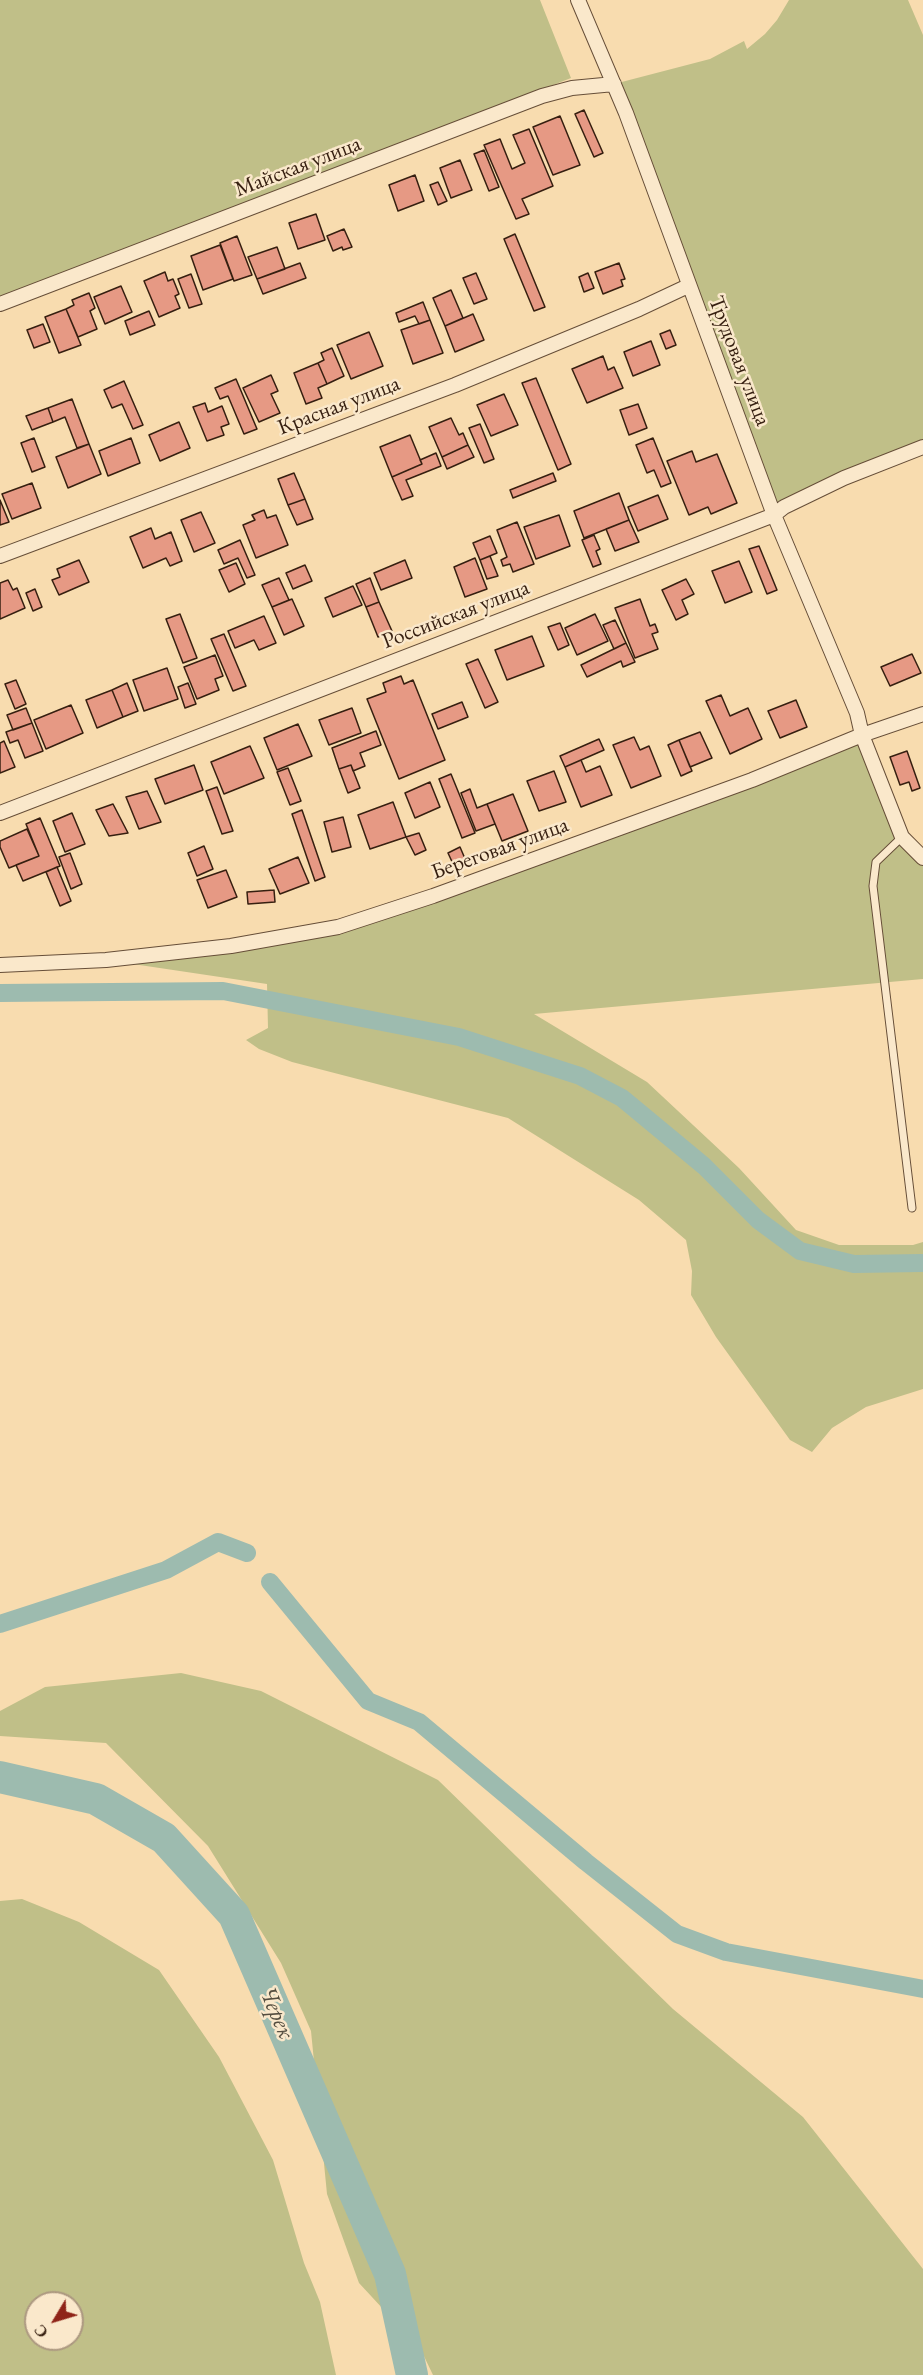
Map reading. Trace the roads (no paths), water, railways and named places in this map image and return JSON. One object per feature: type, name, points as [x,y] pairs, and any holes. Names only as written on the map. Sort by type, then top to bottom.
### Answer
[{"type":"street","name":"Трудовая улица","points":[[579,0],[614,84],[774,515],[857,713],[862,735]]},
{"type":"street","name":"Майская улица","points":[[0,304],[542,96],[572,88],[614,84]]},
{"type":"street","name":"Красная улица","points":[[0,556],[455,385],[639,309],[688,286]]},
{"type":"street","name":"Российская улица","points":[[0,813],[774,515],[784,507],[844,478],[923,447]]},
{"type":"street","name":"Береговая улица","points":[[0,965],[118,959],[231,946],[338,927],[433,896],[742,784],[862,735],[923,714]]},
{"type":"street","points":[[862,735],[902,837],[923,858]]},
{"type":"lane","points":[[902,837],[876,862],[873,886],[912,1208]]},
{"type":"waterway","points":[[0,993],[223,991],[459,1037],[580,1076],[622,1098],[704,1166],[758,1220],[800,1251],[854,1264],[923,1263]]},
{"type":"waterway","points":[[0,1624],[166,1570],[218,1542],[247,1553]]},
{"type":"waterway","points":[[270,1582],[368,1701],[419,1722],[586,1862],[677,1934],[726,1952],[923,1989]]},
{"type":"waterway","name":"Черек","points":[[0,1777],[96,1799],[164,1838],[234,1915],[390,2274],[412,2375]]}]
